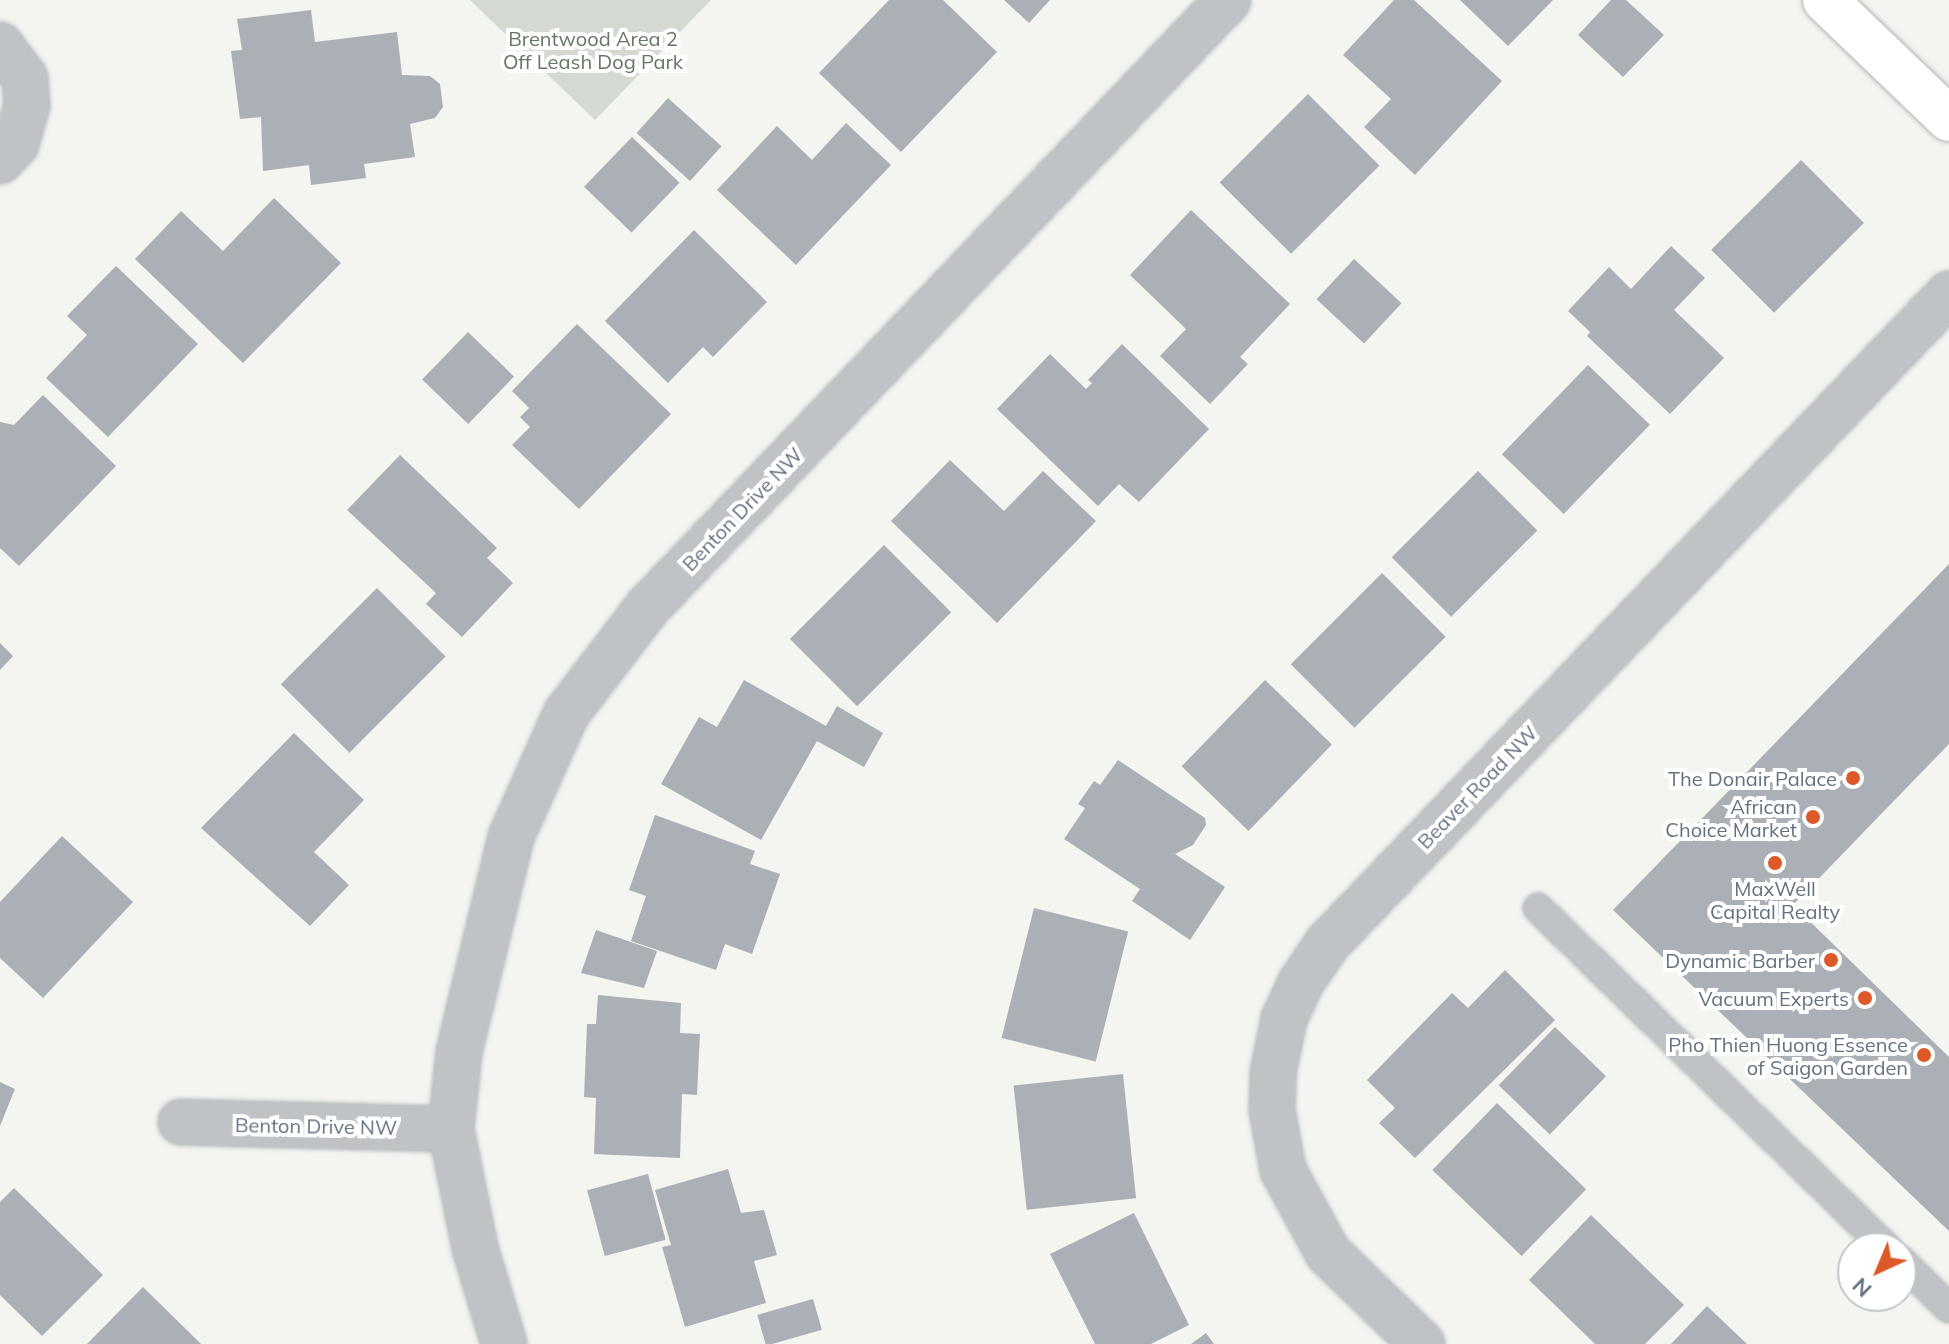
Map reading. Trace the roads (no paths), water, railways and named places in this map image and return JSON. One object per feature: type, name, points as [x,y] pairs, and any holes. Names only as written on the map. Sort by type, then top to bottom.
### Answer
[{"type":"street","name":"Benton Drive NW","points":[[504,1344],[475,1248],[451,1129],[459,1052],[511,837],[566,714],[647,608],[1228,0]]},
{"type":"street","points":[[1825,0],[1949,119]]},
{"type":"street","points":[[0,45],[25,78],[27,105],[16,144],[0,161]]},
{"type":"street","name":"Beaver Road NW","points":[[1422,1344],[1328,1253],[1283,1170],[1272,1110],[1273,1073],[1284,1019],[1300,984],[1327,944],[1949,294]]},
{"type":"street","name":"Benton Drive NW","points":[[181,1122],[451,1129]]},
{"type":"lane","points":[[1538,908],[1871,1232]]},
{"type":"lane","points":[[1917,1277],[1949,1308]]},
{"type":"place","name":"The Donair Palace","points":[[1853,778]]},
{"type":"place","name":"African Choice Market","points":[[1813,817]]},
{"type":"place","name":"MaxWell Capital Realty","points":[[1775,863]]},
{"type":"place","name":"Dynamic Barber","points":[[1831,960]]},
{"type":"place","name":"Vacuum Experts","points":[[1865,998]]},
{"type":"place","name":"Pho Thien Huong Essence of Saigon Garden","points":[[1924,1055]]},
{"type":"park label","name":"Brentwood Area 2 Off Leash Dog Park","points":[[593,50]]}]
